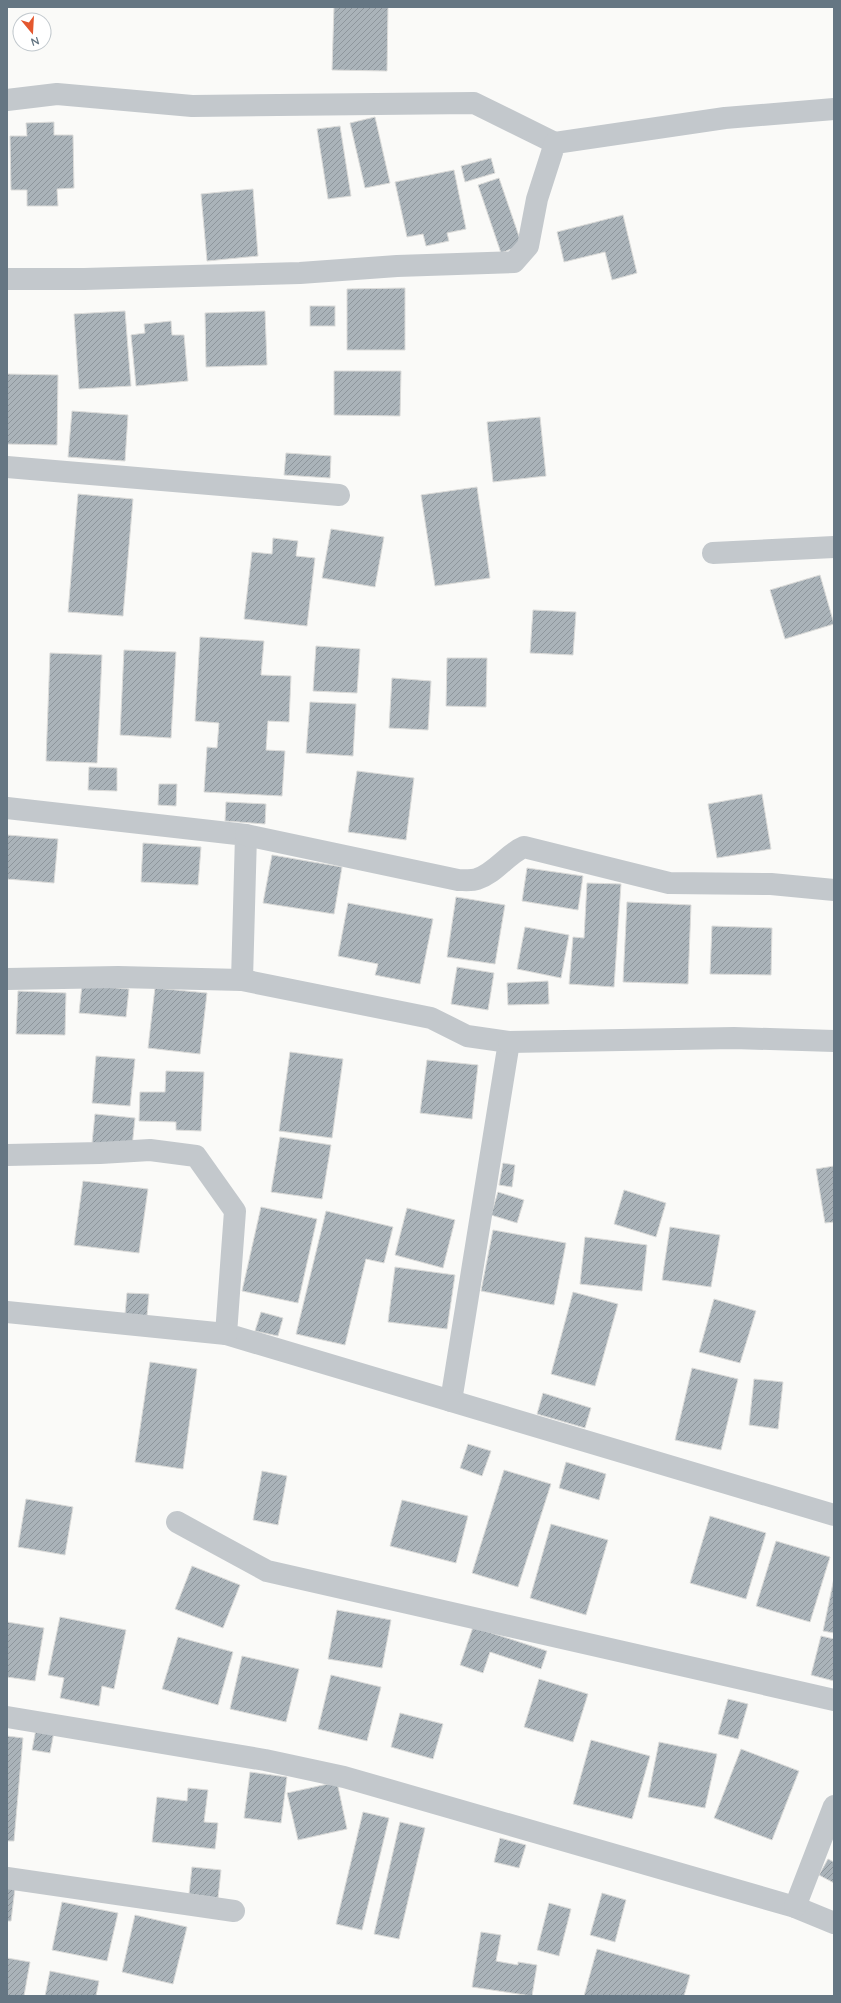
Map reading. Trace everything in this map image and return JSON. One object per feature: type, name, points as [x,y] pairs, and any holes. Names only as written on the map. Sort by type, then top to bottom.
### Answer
[{"type":"street","points":[[7,100],[57,94],[192,106],[474,103],[555,142],[725,118],[834,109]]},
{"type":"street","points":[[7,279],[84,279],[300,273],[396,266],[514,262],[528,246],[537,199],[555,142]]},
{"type":"street","points":[[7,467],[338,495]]},
{"type":"street","points":[[713,553],[834,547]]},
{"type":"street","points":[[7,808],[246,835],[458,880],[477,879],[496,868],[515,851],[524,847],[669,883],[771,884],[834,890]]},
{"type":"street","points":[[242,980],[246,835]]},
{"type":"street","points":[[7,979],[118,977],[242,980],[431,1018],[467,1036],[509,1042],[734,1038],[834,1041]]},
{"type":"street","points":[[451,1401],[509,1042]]},
{"type":"street","points":[[7,1155],[100,1153],[150,1150],[196,1156],[235,1211],[226,1334]]},
{"type":"street","points":[[7,1312],[226,1334],[834,1515]]},
{"type":"street","points":[[177,1522],[267,1571],[834,1700]]},
{"type":"street","points":[[7,1717],[265,1760],[344,1777],[795,1907],[834,1923]]},
{"type":"street","points":[[795,1907],[834,1806]]},
{"type":"street","points":[[7,1878],[234,1912]]},
{"type":"building","points":[[334,7],[388,7],[387,71],[332,70]]},
{"type":"building","points":[[375,117],[390,183],[365,188],[350,123]]},
{"type":"building","points":[[54,122],[54,135],[73,135],[74,188],[57,189],[58,206],[27,206],[27,190],[11,190],[10,136],[27,136],[26,123]]},
{"type":"building","points":[[340,126],[351,196],[328,199],[317,129]]},
{"type":"building","points":[[491,158],[495,173],[465,182],[461,166]]},
{"type":"building","points":[[454,170],[466,229],[447,233],[449,241],[426,246],[423,234],[407,237],[395,182]]},
{"type":"building","points":[[499,178],[522,245],[501,253],[478,185]]},
{"type":"building","points":[[253,189],[258,256],[207,261],[201,194]]},
{"type":"building","points":[[623,215],[637,273],[612,280],[605,252],[564,262],[557,232]]},
{"type":"building","points":[[405,288],[405,350],[347,350],[347,289]]},
{"type":"building","points":[[310,306],[335,306],[335,326],[310,326]]},
{"type":"building","points":[[125,311],[131,386],[79,389],[74,314]]},
{"type":"building","points":[[265,311],[267,365],[206,367],[205,313]]},
{"type":"building","points":[[171,321],[172,335],[184,335],[188,381],[136,386],[131,335],[145,333],[144,324]]},
{"type":"building","points":[[334,371],[401,371],[400,416],[334,415]]},
{"type":"building","points":[[7,374],[58,375],[57,445],[7,444]]},
{"type":"building","points":[[72,411],[128,415],[125,461],[68,457]]},
{"type":"building","points":[[540,417],[546,476],[493,482],[487,422]]},
{"type":"building","points":[[286,453],[331,456],[330,478],[284,475]]},
{"type":"building","points":[[477,487],[490,578],[435,586],[421,495]]},
{"type":"building","points":[[78,494],[133,499],[123,616],[68,612]]},
{"type":"building","points":[[331,529],[384,537],[375,587],[322,578]]},
{"type":"building","points":[[273,538],[298,541],[296,556],[315,558],[307,626],[244,619],[252,552],[272,554]]},
{"type":"building","points":[[820,575],[834,624],[785,639],[770,590]]},
{"type":"building","points":[[533,610],[576,612],[573,655],[530,653]]},
{"type":"building","points":[[200,637],[264,641],[261,675],[291,676],[289,722],[268,721],[266,750],[285,751],[282,796],[204,792],[207,747],[217,748],[219,723],[195,721]]},
{"type":"building","points":[[316,646],[360,649],[357,693],[313,691]]},
{"type":"building","points":[[124,650],[176,652],[171,738],[120,735]]},
{"type":"building","points":[[50,653],[102,655],[97,763],[46,761]]},
{"type":"building","points":[[447,658],[487,658],[486,707],[446,706]]},
{"type":"building","points":[[392,678],[431,681],[428,730],[389,728]]},
{"type":"building","points":[[310,702],[356,704],[353,756],[306,753]]},
{"type":"building","points":[[89,767],[117,768],[117,791],[88,790]]},
{"type":"building","points":[[357,771],[414,778],[406,840],[348,832]]},
{"type":"building","points":[[159,784],[177,784],[176,806],[158,805]]},
{"type":"building","points":[[762,794],[771,849],[717,858],[708,804]]},
{"type":"building","points":[[226,802],[266,804],[265,824],[225,821]]},
{"type":"building","points":[[7,835],[58,839],[54,883],[7,879]]},
{"type":"building","points":[[143,843],[201,847],[198,885],[141,882]]},
{"type":"building","points":[[272,855],[342,867],[334,914],[263,903]]},
{"type":"building","points":[[527,868],[583,876],[578,910],[522,901]]},
{"type":"building","points":[[587,883],[621,884],[614,987],[569,984],[573,937],[584,938]]},
{"type":"building","points":[[456,897],[505,905],[495,964],[447,957]]},
{"type":"building","points":[[627,902],[691,905],[688,984],[623,982]]},
{"type":"building","points":[[348,903],[433,919],[420,984],[375,975],[378,964],[338,956]]},
{"type":"building","points":[[712,926],[772,928],[771,975],[710,974]]},
{"type":"building","points":[[525,927],[569,935],[561,978],[517,969]]},
{"type":"building","points":[[457,967],[494,973],[488,1010],[451,1004]]},
{"type":"building","points":[[548,981],[549,1004],[508,1005],[507,983]]},
{"type":"building","points":[[82,985],[129,989],[126,1017],[79,1013]]},
{"type":"building","points":[[155,988],[207,993],[200,1054],[148,1048]]},
{"type":"building","points":[[18,991],[66,993],[65,1035],[16,1034]]},
{"type":"building","points":[[290,1052],[343,1059],[332,1138],[279,1131]]},
{"type":"building","points":[[96,1056],[135,1059],[130,1106],[92,1103]]},
{"type":"building","points":[[427,1060],[478,1065],[472,1119],[420,1113]]},
{"type":"building","points":[[166,1071],[204,1072],[201,1131],[176,1130],[176,1122],[139,1121],[140,1092],[165,1092]]},
{"type":"building","points":[[95,1114],[135,1118],[132,1147],[92,1143]]},
{"type":"building","points":[[280,1137],[331,1145],[322,1199],[271,1192]]},
{"type":"building","points":[[503,1163],[515,1165],[512,1187],[499,1185]]},
{"type":"building","points":[[834,1166],[834,1222],[825,1223],[816,1169]]},
{"type":"building","points":[[83,1181],[148,1189],[139,1253],[74,1245]]},
{"type":"building","points":[[624,1190],[666,1203],[656,1237],[614,1224]]},
{"type":"building","points":[[498,1192],[524,1200],[517,1223],[491,1215]]},
{"type":"building","points":[[261,1207],[317,1219],[298,1303],[242,1291]]},
{"type":"building","points":[[407,1208],[455,1220],[443,1268],[395,1255]]},
{"type":"building","points":[[326,1211],[393,1227],[384,1263],[366,1259],[345,1345],[296,1334]]},
{"type":"building","points":[[670,1227],[720,1235],[711,1287],[662,1280]]},
{"type":"building","points":[[493,1230],[566,1243],[554,1305],[481,1291]]},
{"type":"building","points":[[585,1237],[647,1245],[642,1291],[580,1284]]},
{"type":"building","points":[[395,1267],[455,1275],[447,1329],[388,1322]]},
{"type":"building","points":[[573,1292],[618,1304],[595,1386],[551,1374]]},
{"type":"building","points":[[127,1293],[149,1294],[147,1316],[125,1314]]},
{"type":"building","points":[[714,1299],[756,1311],[740,1363],[699,1352]]},
{"type":"building","points":[[261,1312],[283,1318],[278,1336],[255,1331]]},
{"type":"building","points":[[150,1362],[197,1369],[183,1469],[135,1462]]},
{"type":"building","points":[[692,1368],[738,1379],[721,1450],[675,1440]]},
{"type":"building","points":[[754,1379],[783,1382],[778,1429],[749,1425]]},
{"type":"building","points":[[543,1393],[591,1408],[585,1428],[537,1414]]},
{"type":"building","points":[[468,1444],[491,1451],[482,1476],[460,1468]]},
{"type":"building","points":[[566,1462],[606,1474],[599,1500],[559,1488]]},
{"type":"building","points":[[504,1470],[551,1484],[518,1587],[472,1573]]},
{"type":"building","points":[[262,1471],[287,1476],[278,1525],[253,1520]]},
{"type":"building","points":[[26,1499],[73,1507],[65,1555],[18,1547]]},
{"type":"building","points":[[402,1500],[468,1516],[456,1563],[390,1546]]},
{"type":"building","points":[[710,1516],[766,1533],[746,1599],[690,1583]]},
{"type":"building","points":[[551,1524],[608,1540],[586,1615],[530,1598]]},
{"type":"building","points":[[776,1541],[830,1557],[810,1622],[756,1606]]},
{"type":"building","points":[[192,1566],[240,1585],[223,1628],[175,1609]]},
{"type":"building","points":[[834,1578],[834,1633],[823,1631]]},
{"type":"building","points":[[337,1610],[391,1620],[382,1668],[328,1659]]},
{"type":"building","points":[[60,1617],[126,1630],[114,1689],[102,1686],[99,1706],[60,1698],[64,1678],[48,1675]]},
{"type":"building","points":[[7,1622],[44,1628],[35,1681],[7,1677]]},
{"type":"building","points":[[473,1627],[547,1651],[541,1669],[490,1652],[483,1673],[460,1665]]},
{"type":"building","points":[[821,1636],[834,1639],[834,1681],[811,1675]]},
{"type":"building","points":[[178,1637],[233,1652],[218,1705],[162,1689]]},
{"type":"building","points":[[242,1656],[299,1669],[286,1722],[230,1709]]},
{"type":"building","points":[[331,1675],[381,1687],[367,1741],[318,1729]]},
{"type":"building","points":[[539,1679],[588,1694],[573,1742],[524,1727]]},
{"type":"building","points":[[728,1699],[748,1704],[738,1739],[718,1734]]},
{"type":"building","points":[[400,1713],[443,1724],[433,1759],[391,1747]]},
{"type":"building","points":[[36,1729],[54,1732],[50,1753],[32,1750]]},
{"type":"building","points":[[7,1736],[23,1738],[14,1841],[7,1841]]},
{"type":"building","points":[[591,1740],[650,1756],[632,1819],[573,1804]]},
{"type":"building","points":[[659,1742],[717,1754],[705,1808],[648,1797]]},
{"type":"building","points":[[741,1749],[799,1771],[772,1840],[714,1818]]},
{"type":"building","points":[[250,1772],[287,1777],[281,1823],[244,1818]]},
{"type":"building","points":[[337,1782],[347,1829],[298,1840],[287,1793]]},
{"type":"building","points":[[188,1788],[208,1790],[204,1822],[218,1823],[215,1849],[152,1842],[157,1797],[187,1801]]},
{"type":"building","points":[[363,1812],[389,1818],[362,1930],[336,1924]]},
{"type":"building","points":[[400,1822],[425,1828],[399,1939],[374,1934]]},
{"type":"building","points":[[500,1838],[526,1845],[519,1868],[494,1862]]},
{"type":"building","points":[[828,1859],[834,1862],[834,1883],[819,1875]]},
{"type":"building","points":[[192,1867],[221,1870],[218,1898],[189,1894]]},
{"type":"building","points":[[7,1887],[15,1888],[11,1921],[7,1921]]},
{"type":"building","points":[[602,1893],[626,1900],[615,1942],[590,1935]]},
{"type":"building","points":[[62,1902],[118,1913],[107,1961],[52,1950]]},
{"type":"building","points":[[549,1903],[571,1909],[559,1956],[537,1950]]},
{"type":"building","points":[[135,1915],[187,1927],[173,1984],[122,1972]]},
{"type":"building","points":[[481,1932],[501,1935],[496,1961],[518,1965],[518,1962],[537,1965],[532,1996],[472,1987]]},
{"type":"building","points":[[597,1949],[690,1975],[684,1996],[584,1996]]},
{"type":"building","points":[[7,1958],[30,1962],[24,1996],[7,1996]]},
{"type":"building","points":[[50,1971],[99,1981],[96,1996],[45,1996]]}]
